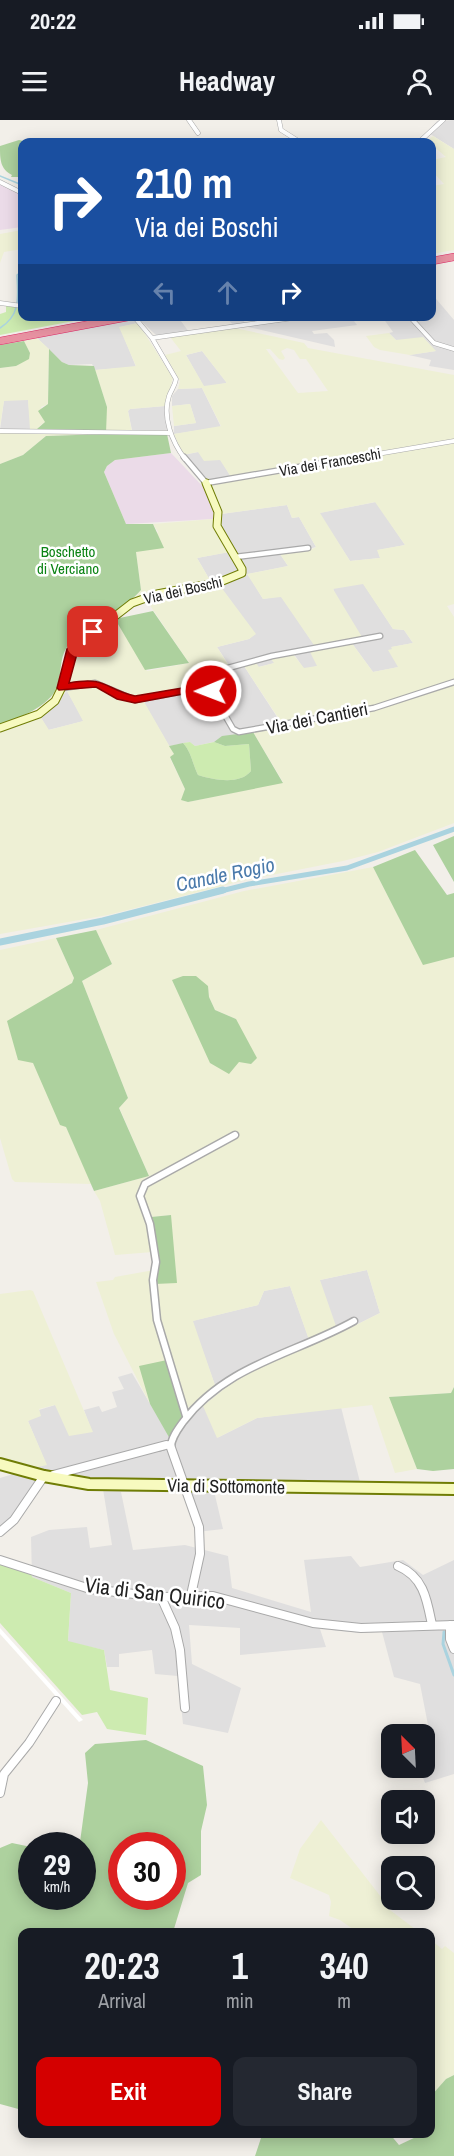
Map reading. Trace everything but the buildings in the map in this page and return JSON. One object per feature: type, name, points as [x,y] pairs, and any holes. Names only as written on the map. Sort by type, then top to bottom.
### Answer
[{"type":"highway","points":[[436,259],[454,256]]},
{"type":"highway","points":[[0,339],[92,321]]},
{"type":"highway","points":[[0,339],[115,321]]},
{"type":"street","points":[[189,120],[198,133]]},
{"type":"street","points":[[279,120],[281,130],[294,138]]},
{"type":"street","points":[[424,138],[443,120]]},
{"type":"street","points":[[0,182],[18,191]]},
{"type":"street","points":[[0,303],[18,305]]},
{"type":"street","name":"Via dei Boschi","points":[[0,728],[40,714],[53,702],[63,688],[73,649],[80,641],[132,603],[144,597],[238,576],[242,569],[217,526],[218,512],[206,483],[180,454],[171,433],[168,400],[177,384],[176,379],[152,338],[137,321]]},
{"type":"street","points":[[152,338],[272,321]]},
{"type":"street","points":[[413,321],[432,343],[454,349]]},
{"type":"street","points":[[0,431],[171,433]]},
{"type":"street","name":"Via dei Franceschi","points":[[206,483],[454,441]]},
{"type":"street","points":[[235,557],[308,548]]},
{"type":"street","points":[[63,688],[87,683],[99,684],[121,696],[135,700],[200,688],[201,678],[206,674],[272,656],[380,636]]},
{"type":"street","name":"Via dei Cantieri","points":[[200,688],[211,691],[233,729],[239,732],[374,708],[454,682]]},
{"type":"street","points":[[186,1416],[157,1320],[153,1280],[156,1262],[150,1224],[140,1196],[145,1184],[235,1135]]},
{"type":"street","points":[[0,1532],[14,1520],[47,1476],[170,1444],[186,1416],[207,1398],[251,1368],[354,1321]]},
{"type":"street","points":[[170,1444],[200,1527],[201,1540],[191,1594]]},
{"type":"street","name":"Via di Sottomonte","points":[[0,1464],[90,1484],[454,1489]]},
{"type":"street","name":"Via di San Quirico","points":[[0,1560],[90,1589],[161,1597],[191,1594],[213,1596],[313,1623],[361,1628],[452,1625]]},
{"type":"street","points":[[398,1566],[417,1577],[426,1592],[432,1625]]},
{"type":"street","points":[[161,1597],[175,1628],[180,1650],[185,1708]]},
{"type":"street","points":[[452,1625],[450,1639],[454,1649]]},
{"type":"street","points":[[0,1793],[4,1774],[35,1735],[56,1701]]},
{"type":"shaded area","points":[[454,120],[454,149],[427,132],[437,121]]},
{"type":"shaded area","points":[[0,184],[18,193],[18,228],[0,230]]},
{"type":"shaded area","points":[[436,299],[454,320],[454,370],[429,366],[431,360],[409,355],[436,351],[396,340],[389,333],[393,332],[385,321],[436,321]]},
{"type":"shaded area","points":[[119,321],[136,321],[138,323],[120,327],[136,367],[95,370],[92,364],[69,365],[62,362],[36,337]]},
{"type":"shaded area","points":[[141,321],[181,321],[189,332],[156,335]]},
{"type":"shaded area","points":[[230,321],[243,321],[246,324],[267,321],[354,321],[357,325],[312,331],[314,334],[327,333],[334,340],[335,347],[233,325]]},
{"type":"shaded area","points":[[202,351],[227,383],[204,387],[186,355]]},
{"type":"shaded area","points":[[202,388],[221,427],[174,434],[174,426],[196,423],[190,404],[172,406],[172,396],[178,389]]},
{"type":"shaded area","points":[[4,400],[28,400],[31,430],[0,430]]},
{"type":"shaded area","points":[[165,406],[167,430],[132,430],[128,411],[130,409]]},
{"type":"shaded area","points":[[198,452],[221,460],[231,477],[205,480],[183,455]]},
{"type":"shaded area","points":[[171,453],[206,490],[214,512],[213,519],[126,524],[104,472],[107,466],[115,460]]},
{"type":"shaded area","points":[[376,502],[405,545],[378,550],[380,558],[350,561],[319,513]]},
{"type":"shaded area","points":[[287,505],[292,518],[299,517],[316,547],[296,552],[293,549],[278,551],[288,566],[248,574],[263,599],[281,596],[317,649],[318,666],[304,669],[294,654],[271,659],[275,663],[258,667],[244,666],[283,726],[195,746],[190,742],[169,746],[143,701],[229,665],[217,647],[249,639],[255,634],[216,581],[211,582],[197,558],[234,551],[222,529],[221,514]]},
{"type":"shaded area","points":[[363,583],[393,629],[404,630],[413,643],[392,647],[399,667],[373,672],[351,642],[333,588]]},
{"type":"shaded area","points":[[67,691],[84,721],[48,730],[40,716]]},
{"type":"shaded area","points":[[367,1270],[380,1313],[344,1331],[217,1438],[257,1418],[341,1407],[363,1494],[214,1491],[223,1529],[197,1532],[183,1491],[121,1492],[133,1550],[185,1545],[228,1556],[232,1588],[311,1612],[304,1560],[351,1556],[360,1567],[403,1560],[423,1575],[454,1560],[454,1774],[425,1783],[423,1778],[435,1778],[435,1724],[428,1724],[420,1684],[394,1677],[382,1632],[360,1633],[320,1629],[326,1647],[240,1655],[240,1628],[189,1625],[192,1664],[241,1688],[228,1733],[183,1724],[178,1676],[155,1674],[152,1650],[119,1654],[119,1667],[107,1667],[104,1650],[68,1642],[71,1593],[32,1577],[31,1537],[49,1530],[87,1527],[90,1548],[112,1545],[103,1489],[49,1482],[43,1484],[18,1522],[0,1537],[0,1478],[46,1464],[28,1421],[39,1410],[55,1405],[92,1432],[84,1410],[99,1406],[102,1412],[117,1407],[112,1392],[124,1389],[118,1377],[132,1373],[170,1438],[189,1407],[216,1388],[192,1321],[258,1305],[264,1291],[290,1286],[309,1339],[320,1280]]},
{"type":"green space","points":[[433,136],[454,149],[454,250],[436,253],[436,185],[444,184],[436,175],[436,159],[446,157],[436,148],[436,138],[430,138]]},
{"type":"green space","points":[[18,140],[18,177],[11,177],[12,175],[5,170],[0,155],[0,146]]},
{"type":"green space","points":[[18,231],[18,250],[4,252],[0,263],[0,234]]},
{"type":"green space","points":[[6,305],[18,306],[18,321],[74,321],[0,335],[0,314],[6,312]]},
{"type":"green space","points":[[138,323],[173,378],[165,406],[130,409],[128,411],[132,432],[46,436],[23,455],[0,464],[0,430],[30,430],[28,400],[4,401],[0,426],[0,368],[16,366],[30,353],[24,341],[37,338],[49,349],[48,404],[41,407],[45,422],[38,427],[107,407],[95,370],[136,366],[119,327]]},
{"type":"green space","points":[[235,328],[304,343],[308,348],[454,375],[454,604],[447,606],[454,617],[454,823],[378,852],[343,861],[242,881],[108,915],[0,934],[0,730],[40,716],[49,730],[83,721],[67,691],[76,654],[90,638],[116,619],[147,671],[189,663],[145,598],[218,583],[256,634],[249,639],[217,647],[229,666],[202,678],[197,687],[143,700],[174,754],[170,758],[185,789],[182,800],[188,802],[283,782],[253,732],[283,725],[244,666],[256,663],[259,667],[274,663],[271,659],[292,653],[304,668],[317,666],[309,650],[316,648],[281,597],[263,599],[247,574],[288,566],[278,551],[293,549],[296,552],[316,547],[299,517],[292,518],[287,505],[221,514],[211,485],[231,477],[220,460],[204,461],[198,452],[183,455],[174,434],[221,426],[202,388],[178,389],[180,381],[165,355],[181,351],[170,337]],"holes":[[[287,348],[294,350],[300,359],[306,359],[328,391],[298,393],[266,349],[270,349],[279,359],[283,360],[285,358],[281,351]],[[202,351],[226,383],[204,386],[186,355]],[[375,502],[405,545],[377,550],[380,558],[350,561],[320,513]],[[363,584],[393,629],[404,630],[413,643],[391,647],[392,649],[388,650],[398,667],[373,672],[351,642],[362,637],[333,589]]]},
{"type":"green space","points":[[389,333],[396,340],[423,337],[436,351],[410,355],[380,350],[374,347],[366,336]]},
{"type":"green space","points":[[24,341],[30,353],[29,359],[16,366],[0,368],[0,345]]},
{"type":"green space","points":[[49,349],[62,362],[69,365],[94,366],[107,407],[106,433],[47,434],[37,429],[45,422],[38,411],[48,404]]},
{"type":"green space","points":[[190,404],[196,423],[174,426],[172,406]]},
{"type":"green space","name":"Boschetto di Verciano","points":[[167,434],[171,453],[115,460],[107,466],[104,472],[126,524],[153,524],[164,548],[136,552],[141,590],[124,606],[84,631],[67,647],[64,651],[57,687],[48,700],[16,719],[0,724],[0,464],[23,455],[46,436]]},
{"type":"green space","points":[[213,519],[217,533],[230,552],[197,558],[211,582],[147,593],[134,599],[141,590],[136,552],[158,532],[153,524]]},
{"type":"green space","points":[[153,611],[189,663],[145,670],[115,619]]},
{"type":"green space","points":[[253,732],[283,783],[188,802],[181,800],[185,789],[170,757],[174,754],[169,746],[183,743],[198,775],[219,780],[234,780],[251,771],[249,744],[225,746],[214,742],[222,736]]},
{"type":"green space","points":[[190,742],[195,746],[214,742],[225,746],[249,744],[251,771],[234,780],[219,780],[198,775],[183,743]]},
{"type":"green space","points":[[454,836],[454,882],[433,845]]},
{"type":"green space","points":[[415,850],[447,895],[454,893],[454,957],[423,965],[373,867]]},
{"type":"green space","points":[[373,867],[423,964],[454,957],[454,1387],[451,1393],[390,1397],[417,1469],[395,1473],[372,1405],[257,1418],[217,1438],[203,1406],[229,1385],[286,1351],[344,1331],[380,1313],[367,1270],[320,1280],[337,1329],[309,1340],[290,1286],[264,1291],[258,1305],[193,1321],[216,1388],[189,1407],[185,1413],[140,1366],[150,1404],[114,1334],[96,1282],[154,1270],[171,1215],[151,1217],[153,1252],[115,1255],[100,1201],[94,1191],[149,1176],[119,1107],[128,1098],[82,981],[112,964],[96,930],[244,891]],"holes":[[[208,986],[209,997],[215,1010],[236,1019],[210,1063]]]},
{"type":"green space","points":[[96,930],[112,964],[82,981],[128,1098],[119,1108],[149,1176],[94,1191],[66,1127],[60,1125],[33,1063],[18,1060],[7,1021],[72,983],[74,978],[56,938]]},
{"type":"green space","points":[[56,938],[74,978],[33,1063],[92,1184],[15,1182],[12,1179],[0,1138],[0,950]]},
{"type":"green space","points":[[183,976],[196,976],[208,986],[209,997],[215,1010],[236,1019],[257,1058],[251,1064],[239,1062],[229,1074],[210,1063],[172,980]]},
{"type":"green space","points":[[171,1215],[177,1283],[155,1284],[151,1217]]},
{"type":"green space","points":[[33,1291],[93,1432],[69,1436],[55,1405],[39,1409],[41,1416],[28,1421],[47,1465],[38,1467],[0,1458],[0,1294]]},
{"type":"green space","points":[[167,1360],[185,1413],[170,1439],[150,1404],[139,1366]]},
{"type":"green space","points":[[454,1387],[454,1469],[433,1471],[417,1469],[389,1397],[451,1393]]},
{"type":"green space","points":[[0,1564],[31,1571],[32,1577],[71,1593],[68,1641],[104,1650],[110,1690],[148,1698],[146,1735],[107,1729],[97,1712],[82,1715],[0,1623]]},
{"type":"green space","points":[[146,1740],[203,1766],[207,1805],[201,1831],[201,1875],[188,1883],[186,1890],[186,1832],[108,1832],[108,1910],[180,1910],[174,1928],[18,1928],[18,2109],[0,2104],[0,1848],[12,1843],[18,1844],[18,1910],[96,1910],[96,1832],[81,1832],[88,1783],[85,1753],[95,1744]]},
{"type":"green space","points":[[321,1820],[381,1897],[381,1910],[390,1910],[414,1928],[351,1928],[329,1916],[331,1902],[329,1895],[290,1878],[300,1849]]},
{"type":"green space","points":[[435,1943],[442,1949],[445,1946],[454,1953],[454,2075],[446,2079],[435,2091]]},
{"type":"green space","points":[[454,2075],[454,2156],[255,2156],[261,2138],[393,2138],[399,2145],[414,2138],[435,2138],[435,2091],[446,2079]]},
{"type":"pier","points":[[0,1628],[83,1720],[79,1722],[0,1634]]},
{"type":"waterway","points":[[0,176],[18,183]]},
{"type":"waterway","points":[[18,274],[18,298]]},
{"type":"waterway","points":[[0,328],[12,317],[18,298]]},
{"type":"waterway","name":"Canale Rogio","points":[[217,892],[249,884],[347,868],[454,829]]},
{"type":"waterway","name":"Canale Rogio","points":[[0,942],[103,921],[223,890]]},
{"type":"waterway","points":[[444,1632],[443,1644],[454,1675]]},
{"type":"route","points":[[93,632],[73,649],[63,688],[87,683],[99,684],[127,699],[135,700],[200,688],[211,691]]}]
